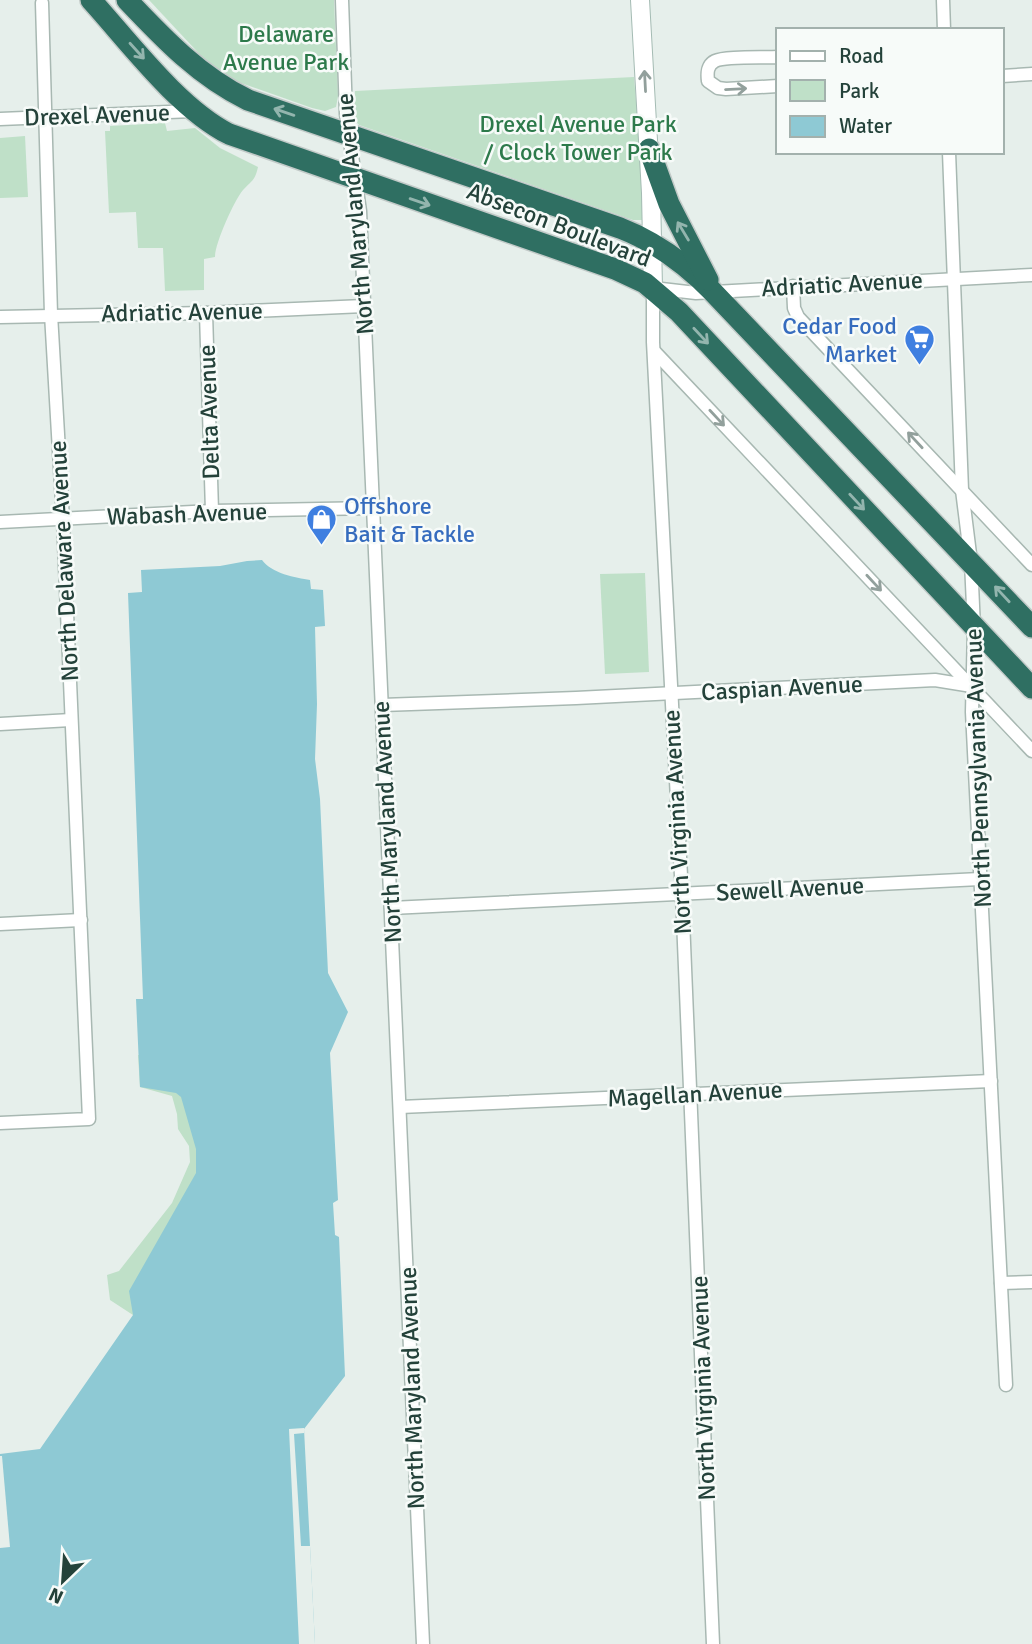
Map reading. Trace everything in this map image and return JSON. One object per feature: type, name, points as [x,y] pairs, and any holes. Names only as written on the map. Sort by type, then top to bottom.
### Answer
[{"type":"highway","name":"Absecon Boulevard","points":[[91,0],[193,111],[217,128],[235,137],[356,180],[615,269],[653,288],[699,333],[1032,688]]},
{"type":"highway","name":"Absecon Boulevard","points":[[127,0],[182,56],[221,86],[248,100],[620,228],[652,243],[684,265],[713,292],[1032,627]]},
{"type":"highway","points":[[649,149],[669,204],[713,292]]},
{"type":"street","name":"North Maryland Avenue","points":[[342,0],[348,135],[360,211],[423,1644]]},
{"type":"street","name":"North Virginia Avenue","points":[[640,0],[649,149],[654,351],[682,895],[713,1644]]},
{"type":"street","points":[[943,0],[944,28]]},
{"type":"street","name":"North Delaware Avenue","points":[[0,1123],[89,1119],[63,520],[51,314],[42,3]]},
{"type":"street","points":[[776,57],[721,60],[710,65],[707,73],[708,81],[718,88],[776,86]]},
{"type":"street","points":[[1004,76],[1032,74]]},
{"type":"street","name":"Drexel Avenue","points":[[0,119],[193,111]]},
{"type":"street","name":"North Pennsylvania Avenue","points":[[949,154],[962,490],[971,562],[974,628],[972,686],[980,879],[1006,1385]]},
{"type":"street","name":"Adriatic Avenue","points":[[653,288],[680,293],[713,292],[1032,275]]},
{"type":"street","points":[[793,286],[794,307],[798,317],[1032,565]]},
{"type":"street","name":"Adriatic Avenue","points":[[0,317],[206,313],[364,306]]},
{"type":"street","name":"Delta Avenue","points":[[206,313],[212,511]]},
{"type":"street","points":[[654,351],[1032,751]]},
{"type":"street","name":"Wabash Avenue","points":[[0,522],[212,511],[373,508]]},
{"type":"street","name":"Caspian Avenue","points":[[382,705],[935,680],[972,686]]},
{"type":"street","points":[[0,724],[72,720]]},
{"type":"street","name":"Sewell Avenue","points":[[391,908],[980,879]]},
{"type":"street","points":[[0,924],[81,920]]},
{"type":"street","name":"Magellan Avenue","points":[[400,1107],[991,1081]]},
{"type":"street","points":[[1001,1283],[1032,1282]]},
{"type":"green space","name":"Delaware Avenue Park","points":[[149,0],[334,0],[338,96],[336,107],[325,111],[312,108],[238,82],[205,60]]},
{"type":"green space","name":"Drexel Avenue Park / Clock Tower Park","points":[[634,77],[645,212],[643,220],[633,220],[359,125],[354,119],[355,91]]},
{"type":"green space","points":[[165,123],[167,131],[195,128],[220,148],[258,167],[254,178],[239,195],[230,212],[215,257],[204,259],[204,290],[165,291],[163,248],[138,248],[136,212],[109,213],[105,131],[110,131],[110,126]]},
{"type":"green space","points":[[25,136],[28,197],[0,198],[0,138]]},
{"type":"green space","points":[[645,573],[649,672],[605,674],[600,574]]},
{"type":"green space","points":[[138,1055],[155,1057],[221,1143],[133,1315],[110,1300],[107,1275],[119,1271],[172,1203],[190,1162],[189,1146],[178,1129],[172,1096],[140,1087]]},
{"type":"water","points":[[262,560],[277,572],[310,580],[311,589],[323,590],[325,626],[315,627],[315,759],[320,799],[328,973],[348,1012],[330,1053],[338,1200],[333,1203],[335,1235],[339,1237],[345,1376],[304,1429],[315,1644],[0,1644],[0,1454],[40,1449],[133,1315],[129,1291],[196,1173],[196,1149],[181,1097],[176,1093],[140,1087],[136,999],[143,999],[128,593],[142,592],[141,570],[220,566]]},
{"type":"pier","points":[[304,1428],[304,1433],[294,1434],[301,1546],[310,1546],[315,1644],[299,1644],[289,1429]]},
{"type":"pier","points":[[0,1456],[10,1547],[0,1548]]},
{"type":"place","name":"Cedar Food Market","points":[[920,367]]},
{"type":"place","name":"Offshore Bait & Tackle","points":[[321,547]]}]
